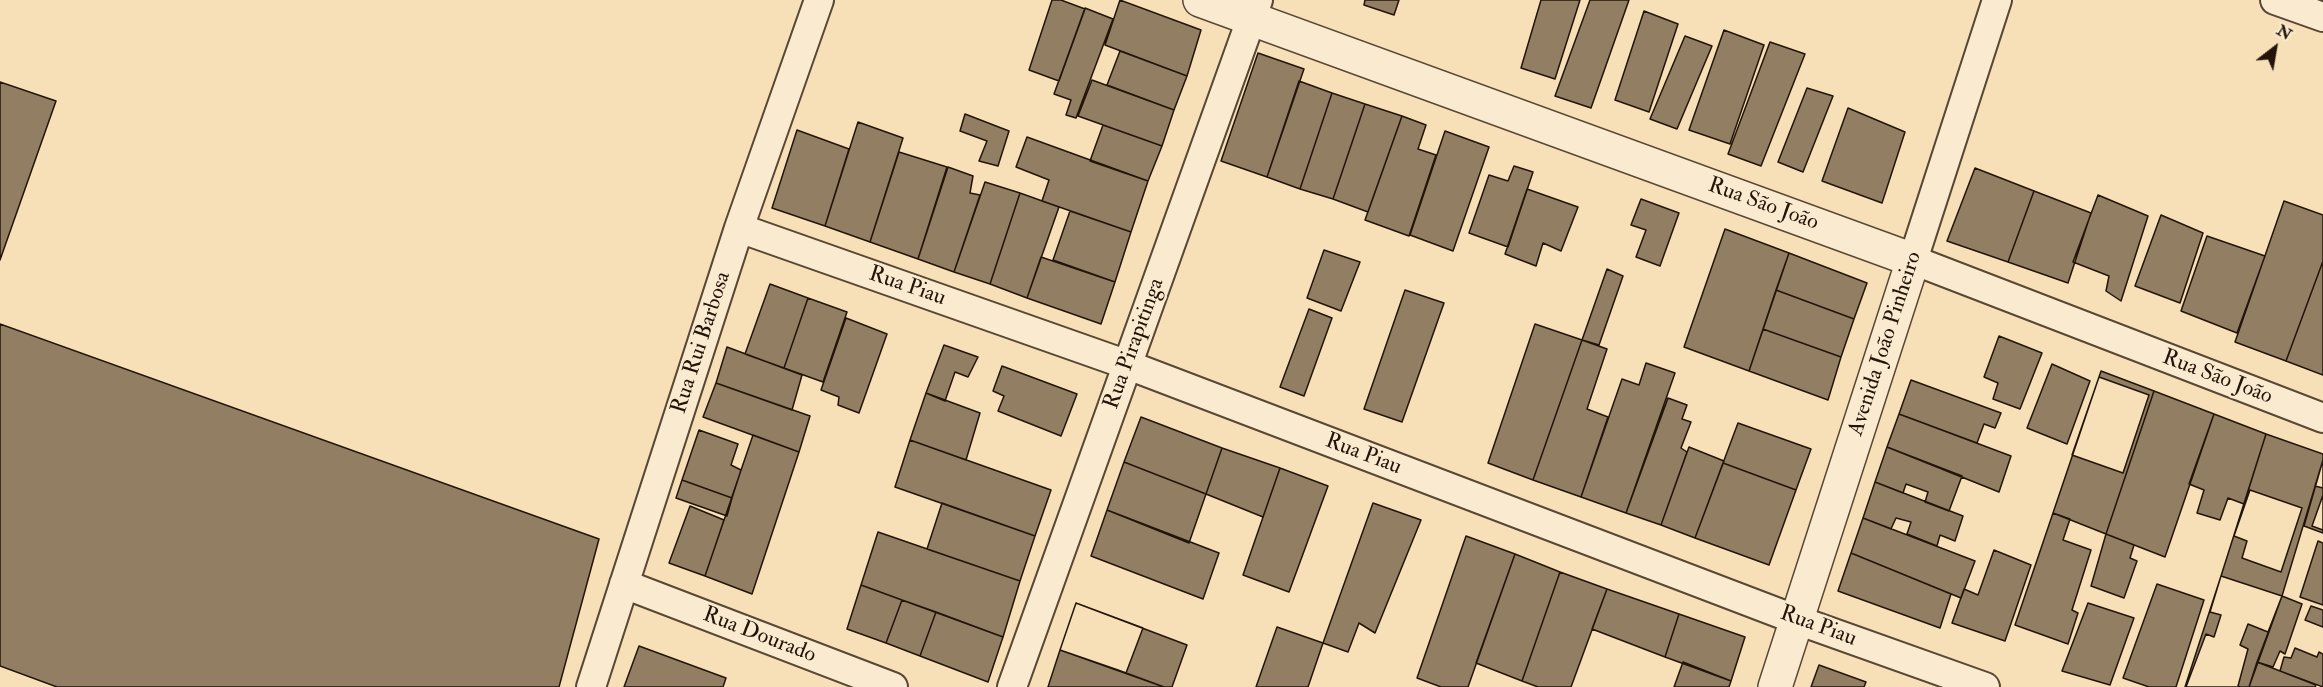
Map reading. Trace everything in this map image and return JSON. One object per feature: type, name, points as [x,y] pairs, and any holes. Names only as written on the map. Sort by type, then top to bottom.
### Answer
[{"type":"street","name":"Rua Rui Barbosa","points":[[591,687],[739,228],[819,0]]},
{"type":"street","name":"Rua São João","points":[[1200,0],[1255,9],[2323,418]]},
{"type":"street","name":"Avenida João Pinheiro","points":[[1774,687],[1997,0]]},
{"type":"street","points":[[2275,0],[2323,17]]},
{"type":"street","name":"Rua Pirapitinga","points":[[1012,687],[1255,9]]},
{"type":"street","name":"Rua Piau","points":[[739,228],[1128,365],[1797,620],[1986,687]]},
{"type":"street","name":"Rua Dourado","points":[[624,584],[893,687]]},
{"type":"building","points":[[1052,0],[1061,0],[1085,9],[1059,81],[1029,70]]},
{"type":"building","points":[[1120,0],[1201,30],[1187,76],[1105,45]]},
{"type":"building","points":[[1365,0],[1399,0],[1394,15],[1364,5]]},
{"type":"building","points":[[1541,0],[1580,0],[1555,79],[1521,68]]},
{"type":"building","points":[[1590,0],[1629,0],[1591,108],[1555,96]]},
{"type":"building","points":[[1085,8],[1113,19],[1076,118],[1066,115],[1071,100],[1054,94]]},
{"type":"building","points":[[1644,11],[1678,24],[1649,112],[1615,100]]},
{"type":"building","points":[[1724,30],[1764,45],[1730,144],[1689,130]]},
{"type":"building","points":[[1685,36],[1712,46],[1677,129],[1650,119]]},
{"type":"building","points":[[1770,42],[1805,54],[1761,166],[1728,154]]},
{"type":"building","points":[[1120,51],[1187,76],[1174,110],[1107,85]]},
{"type":"building","points":[[1258,53],[1304,69],[1267,177],[1221,161]]},
{"type":"building","points":[[1092,80],[1174,110],[1162,146],[1078,116]]},
{"type":"building","points":[[1299,81],[1332,93],[1300,189],[1267,177]]},
{"type":"building","points":[[0,82],[56,101],[0,260]]},
{"type":"building","points":[[1807,88],[1833,96],[1803,172],[1778,162]]},
{"type":"building","points":[[1332,93],[1365,104],[1333,199],[1300,189]]},
{"type":"building","points":[[1365,104],[1402,116],[1368,212],[1333,199]]},
{"type":"building","points":[[1848,108],[1905,132],[1882,203],[1822,181]]},
{"type":"building","points":[[965,114],[1009,131],[998,166],[979,161],[987,141],[960,131]]},
{"type":"building","points":[[1402,116],[1426,125],[1418,149],[1436,155],[1409,236],[1365,220]]},
{"type":"building","points":[[858,122],[903,138],[870,242],[825,226]]},
{"type":"building","points":[[1103,125],[1162,146],[1148,181],[1090,161]]},
{"type":"building","points":[[797,130],[849,149],[825,226],[772,208]]},
{"type":"building","points":[[1445,131],[1489,147],[1453,251],[1410,235]]},
{"type":"building","points":[[1027,137],[1148,181],[1131,232],[1042,201],[1049,180],[1016,167]]},
{"type":"building","points":[[899,152],[947,167],[918,259],[870,242]]},
{"type":"building","points":[[1514,166],[1533,172],[1508,247],[1469,233],[1489,175],[1508,181]]},
{"type":"building","points":[[948,167],[973,176],[970,193],[980,195],[954,272],[918,259]]},
{"type":"building","points":[[1975,168],[2034,191],[2008,262],[1947,241]]},
{"type":"building","points":[[985,182],[1020,193],[990,284],[954,272]]},
{"type":"building","points":[[1527,189],[1578,207],[1561,251],[1543,243],[1536,266],[1505,254]]},
{"type":"building","points":[[2034,191],[2091,213],[2068,283],[2008,262]]},
{"type":"building","points":[[1020,193],[1059,207],[1027,298],[990,284]]},
{"type":"building","points":[[2098,195],[2148,216],[2121,301],[2106,291],[2109,276],[2073,262]]},
{"type":"building","points":[[1641,199],[1679,213],[1660,266],[1636,257],[1646,230],[1631,225]]},
{"type":"building","points":[[2284,201],[2323,215],[2323,261],[2286,361],[2235,342]]},
{"type":"building","points":[[1070,211],[1131,232],[1115,282],[1053,260]]},
{"type":"building","points":[[2161,215],[2203,233],[2180,303],[2135,286]]},
{"type":"building","points":[[1725,229],[1789,253],[1749,371],[1684,347]]},
{"type":"building","points":[[2207,236],[2265,256],[2237,333],[2181,311]]},
{"type":"building","points":[[1324,250],[1360,262],[1341,311],[1307,298]]},
{"type":"building","points":[[1789,253],[1867,283],[1854,319],[1776,290]]},
{"type":"building","points":[[1041,257],[1115,282],[1101,324],[1027,298]]},
{"type":"building","points":[[2323,261],[2323,375],[2286,361]]},
{"type":"building","points":[[1607,269],[1623,276],[1599,345],[1582,340]]},
{"type":"building","points":[[770,284],[808,298],[784,368],[745,354]]},
{"type":"building","points":[[1405,290],[1444,303],[1402,422],[1364,409]]},
{"type":"building","points":[[1776,290],[1854,319],[1841,357],[1763,329]]},
{"type":"building","points":[[808,298],[847,312],[823,382],[784,368]]},
{"type":"building","points":[[1309,309],[1332,318],[1304,396],[1280,387]]},
{"type":"building","points":[[846,318],[887,334],[859,413],[838,405],[839,397],[821,390]]},
{"type":"building","points":[[0,324],[599,539],[559,687],[57,687],[0,666]]},
{"type":"building","points":[[1535,324],[1582,340],[1533,480],[1488,463]]},
{"type":"building","points":[[1763,329],[1841,357],[1828,400],[1749,371]]},
{"type":"building","points":[[1999,336],[2042,353],[2020,409],[1993,399],[1998,383],[1984,377]]},
{"type":"building","points":[[1582,340],[1607,349],[1587,409],[1608,417],[1581,497],[1533,480]]},
{"type":"building","points":[[944,345],[978,357],[968,377],[955,372],[945,401],[926,393]]},
{"type":"building","points":[[727,347],[802,375],[792,410],[716,383]]},
{"type":"building","points":[[1646,363],[1675,373],[1626,513],[1581,497],[1622,379],[1639,385]]},
{"type":"building","points":[[2052,364],[2090,381],[2067,444],[2027,428]]},
{"type":"building","points":[[1002,366],[1077,394],[1061,436],[998,411],[1004,396],[993,391]]},
{"type":"building","points":[[2101,371],[2154,391],[2106,534],[2053,513]]},
{"type":"building","points":[[2099,377],[2149,395],[2123,473],[2072,455]]},
{"type":"building","points":[[1911,380],[2001,413],[1995,428],[1984,424],[1977,443],[1899,414]]},
{"type":"building","points":[[716,383],[810,416],[799,452],[703,417]]},
{"type":"building","points":[[2154,391],[2214,414],[2165,557],[2106,534]]},
{"type":"building","points":[[926,393],[980,413],[966,460],[910,440]]},
{"type":"building","points":[[1668,398],[1687,405],[1682,419],[1691,422],[1681,448],[1687,452],[1661,525],[1626,513]]},
{"type":"building","points":[[1899,414],[2011,456],[1999,492],[1887,447]]},
{"type":"building","points":[[2214,414],[2266,434],[2244,504],[2228,498],[2220,520],[2197,513],[2204,490],[2189,484]]},
{"type":"building","points":[[1141,417],[1222,448],[1206,494],[1124,462]]},
{"type":"building","points":[[1738,423],[1811,449],[1796,490],[1723,463]]},
{"type":"building","points":[[699,430],[738,444],[731,465],[741,470],[732,498],[682,480]]},
{"type":"building","points":[[2266,434],[2323,454],[2282,596],[2221,576]]},
{"type":"building","points":[[753,435],[799,452],[752,594],[705,576]]},
{"type":"building","points":[[910,440],[1051,490],[1035,536],[895,487]]},
{"type":"building","points":[[1689,447],[1724,461],[1695,538],[1661,525]]},
{"type":"building","points":[[1887,447],[1962,476],[1949,511],[1925,502],[1928,492],[1906,484],[1903,493],[1875,482]]},
{"type":"building","points":[[1222,448],[1280,468],[1263,517],[1206,494]]},
{"type":"building","points":[[2323,460],[2323,488],[2315,486]]},
{"type":"building","points":[[2323,460],[2323,533],[2304,526]]},
{"type":"building","points":[[1124,462],[1206,494],[1189,543],[1107,510]]},
{"type":"building","points":[[1723,463],[1796,490],[1769,565],[1695,538]]},
{"type":"building","points":[[1280,468],[1328,486],[1289,592],[1243,575]]},
{"type":"building","points":[[682,480],[732,498],[727,516],[676,498]]},
{"type":"building","points":[[1875,482],[1963,516],[1955,541],[1940,535],[1937,546],[1907,534],[1911,522],[1896,518],[1891,529],[1863,518]]},
{"type":"building","points":[[2250,490],[2302,508],[2281,572],[2242,558],[2247,541],[2234,536]]},
{"type":"building","points":[[2323,495],[2323,530],[2312,526]]},
{"type":"building","points":[[942,503],[1035,536],[1020,581],[927,549]]},
{"type":"building","points":[[1373,503],[1421,520],[1375,633],[1359,623],[1348,652],[1323,643]]},
{"type":"building","points":[[690,506],[724,520],[705,576],[669,563]]},
{"type":"building","points":[[1107,510],[1219,553],[1203,599],[1091,556]]},
{"type":"building","points":[[2053,513],[2070,519],[2063,540],[2091,550],[2072,610],[2078,613],[2068,644],[2015,625]]},
{"type":"building","points":[[1863,518],[1975,561],[1961,598],[1851,553]]},
{"type":"building","points":[[878,532],[1020,581],[1003,637],[861,585]]},
{"type":"building","points":[[2106,534],[2134,545],[2130,558],[2137,561],[2124,598],[2091,586]]},
{"type":"building","points":[[1466,536],[1515,554],[1468,687],[1441,687],[1417,678]]},
{"type":"building","points":[[2318,541],[2323,543],[2323,605],[2300,597]]},
{"type":"building","points":[[1994,550],[2031,565],[2005,641],[1952,623],[1964,589],[1978,595]]},
{"type":"building","points":[[1851,553],[1951,594],[1940,628],[1838,591]]},
{"type":"building","points":[[1515,554],[1560,572],[1522,681],[1476,663]]},
{"type":"building","points":[[1560,572],[1607,589],[1571,687],[1538,687],[1522,681]]},
{"type":"building","points":[[2221,576],[2282,596],[2268,632],[2248,624],[2240,645],[2248,649],[2238,686],[2240,687],[2186,687],[2206,634],[2214,637],[2221,615],[2210,612]]},
{"type":"building","points":[[2221,576],[2282,596],[2249,687],[2185,687]]},
{"type":"building","points":[[2157,584],[2204,600],[2176,687],[2149,687],[2123,678]]},
{"type":"building","points":[[861,585],[902,600],[886,643],[847,629]]},
{"type":"building","points":[[1607,589],[1679,614],[1665,657],[1592,629]]},
{"type":"building","points":[[2282,596],[2302,604],[2285,654],[2280,651],[2273,667],[2257,662]]},
{"type":"building","points":[[902,600],[936,612],[920,656],[886,643]]},
{"type":"building","points":[[1076,603],[1187,645],[1172,687],[1164,687],[1060,650]]},
{"type":"building","points":[[1076,603],[1143,628],[1126,673],[1060,650]]},
{"type":"building","points":[[2088,603],[2134,618],[2110,685],[2062,671]]},
{"type":"building","points":[[2311,606],[2323,610],[2323,627],[2305,620]]},
{"type":"building","points":[[936,612],[1003,637],[988,682],[920,656]]},
{"type":"building","points":[[1679,614],[1745,637],[1731,681],[1665,657]]},
{"type":"building","points":[[1277,627],[1323,643],[1308,687],[1256,687]]},
{"type":"building","points":[[639,646],[726,678],[723,687],[624,687]]},
{"type":"building","points":[[2295,648],[2317,657],[2319,652],[2323,654],[2323,687],[2280,671],[2284,657],[2291,658]]},
{"type":"building","points":[[1060,650],[1118,670],[1164,687],[1048,687]]},
{"type":"building","points":[[1683,662],[1731,681],[1729,687],[1674,687]]},
{"type":"building","points":[[2257,662],[2316,685],[2315,687],[2249,687]]},
{"type":"building","points":[[1819,665],[1866,682],[1864,687],[1811,687]]}]
